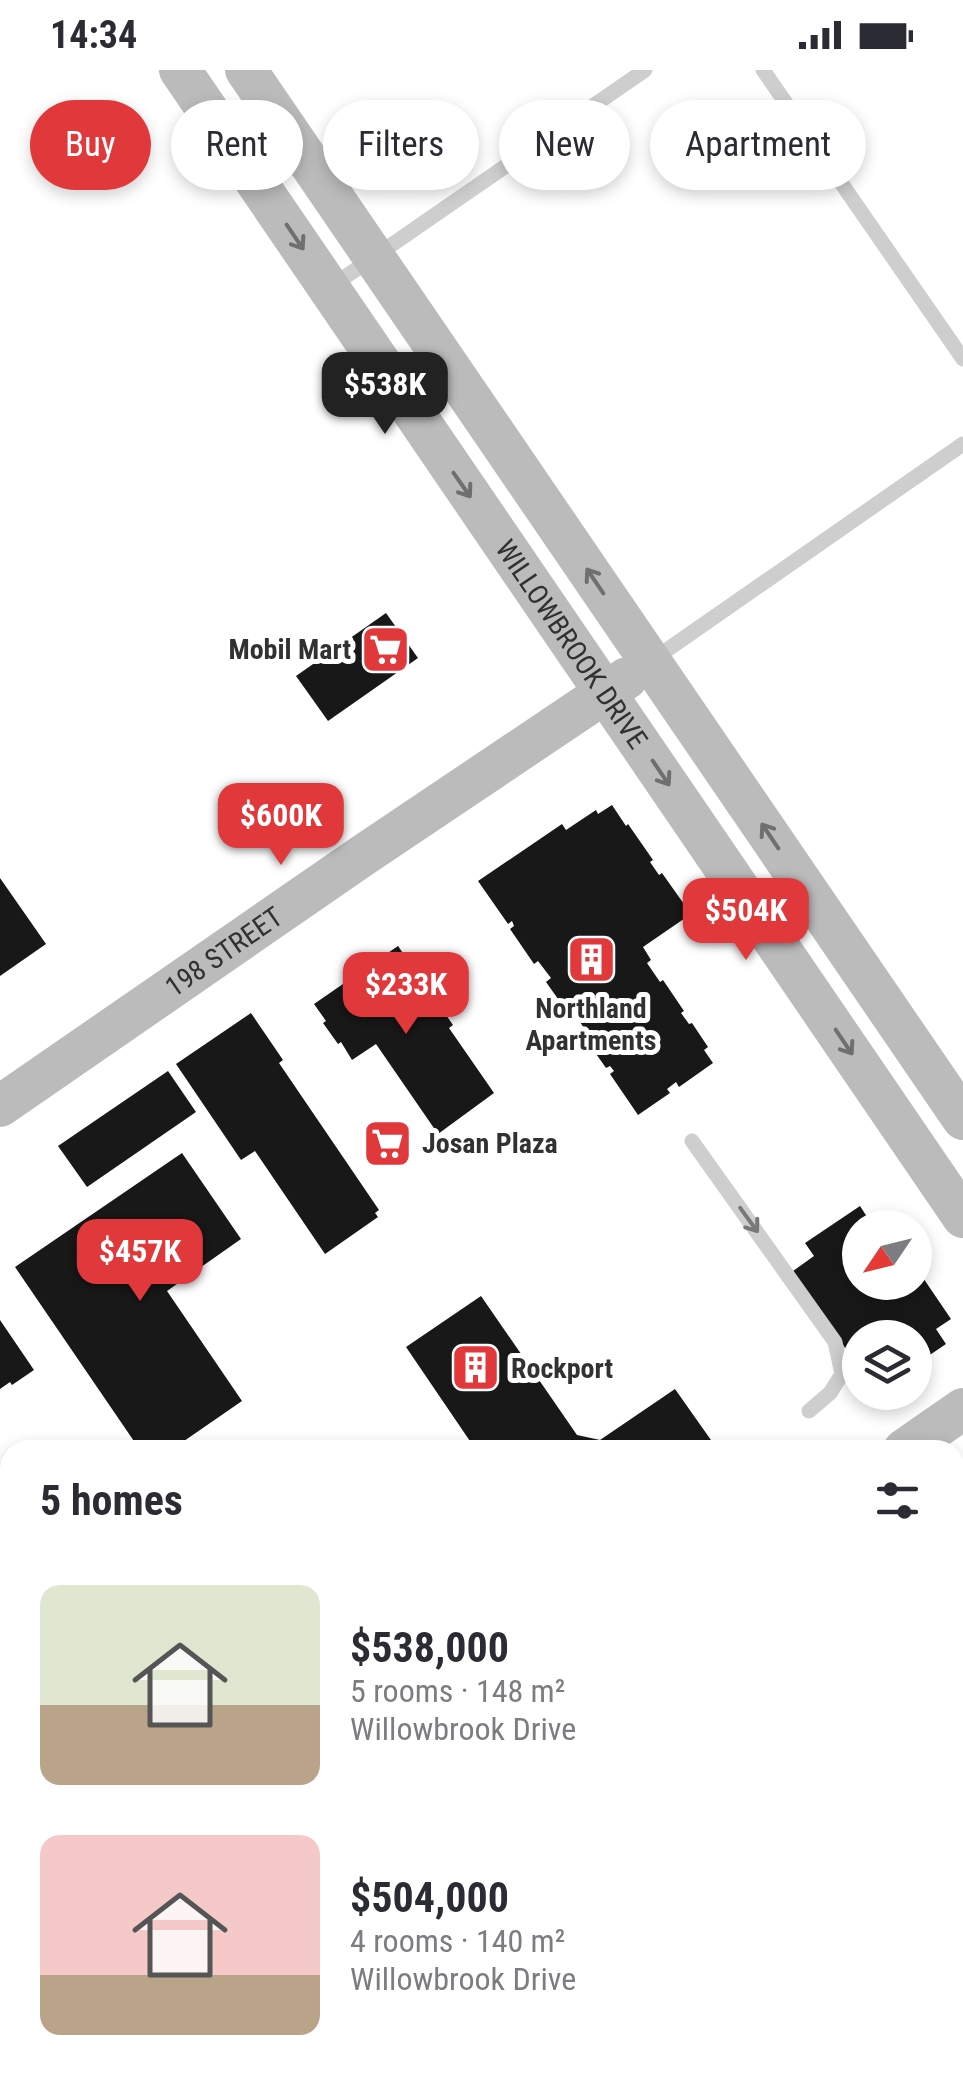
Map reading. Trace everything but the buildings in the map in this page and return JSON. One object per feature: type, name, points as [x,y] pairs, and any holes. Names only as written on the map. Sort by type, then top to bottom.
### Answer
[{"type":"main road","name":"WILLOWBROOK DRIVE","points":[[180,70],[963,1217]]},
{"type":"main road","name":"WILLOWBROOK DRIVE","points":[[246,70],[963,1119]]},
{"type":"main road","name":"198 STREET","points":[[0,1106],[650,662]]},
{"type":"main road","points":[[918,1440],[963,1409]]},
{"type":"lane","points":[[330,288],[645,70]]},
{"type":"lane","points":[[763,70],[963,359]]},
{"type":"lane","points":[[650,662],[963,444]]},
{"type":"lane","points":[[692,1141],[835,1342],[842,1374],[830,1393],[808,1411]]},
{"type":"place","name":"Mobil Mart","points":[[386,649]]},
{"type":"place","name":"Northland Apartments","points":[[591,960]]},
{"type":"place","name":"Josan Plaza","points":[[387,1143]]},
{"type":"place","name":"Rockport","points":[[476,1368]]}]
